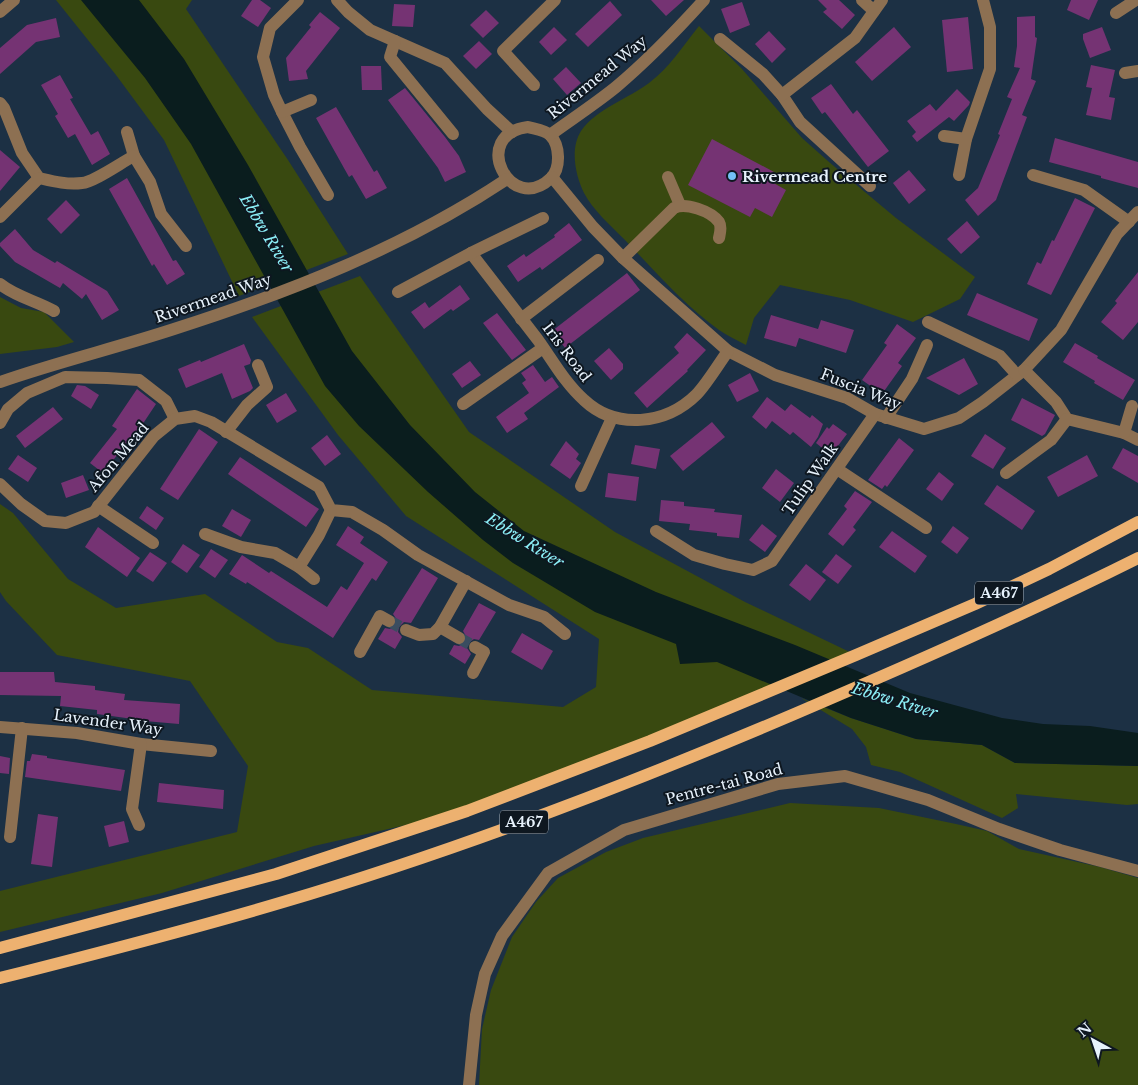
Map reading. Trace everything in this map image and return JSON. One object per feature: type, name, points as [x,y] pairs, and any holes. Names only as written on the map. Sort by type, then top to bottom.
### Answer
[{"type":"main road","name":"A467","points":[[0,948],[276,874],[458,814],[650,742],[975,604],[1049,569],[1138,522]]},
{"type":"main road","name":"A467","points":[[0,978],[168,935],[284,902],[427,856],[544,815],[688,760],[759,730],[1054,600],[1138,558]]},
{"type":"street","points":[[0,12],[14,0]]},
{"type":"street","points":[[337,0],[370,30],[445,63],[487,109],[512,132],[504,138],[498,155],[499,165],[506,179],[524,188],[532,188],[552,177]]},
{"type":"street","points":[[534,85],[503,51],[555,0]]},
{"type":"street","name":"Rivermead Way","points":[[550,135],[628,75],[677,30],[704,0]]},
{"type":"street","points":[[862,0],[874,11]]},
{"type":"street","points":[[782,95],[855,38],[882,0]]},
{"type":"street","points":[[959,175],[966,139],[990,69],[990,27],[983,0]]},
{"type":"street","points":[[1116,13],[1136,0]]},
{"type":"street","points":[[295,1],[270,28],[263,57],[274,95],[282,112],[328,195]]},
{"type":"street","points":[[720,39],[763,74],[782,95],[800,122],[870,186]]},
{"type":"street","points":[[395,41],[390,57],[453,134]]},
{"type":"street","points":[[282,112],[311,100]]},
{"type":"street","points":[[0,103],[4,108],[22,153],[39,178],[64,183],[83,184],[134,156]]},
{"type":"street","name":"Rivermead Way","points":[[512,132],[528,127],[542,130],[550,135],[558,153],[558,164],[552,177]]},
{"type":"street","points":[[126,132],[134,156],[150,182],[161,214],[186,246]]},
{"type":"street","points":[[944,136],[966,139]]},
{"type":"street","points":[[1033,175],[1084,190],[1128,222]]},
{"type":"street","name":"Fuscia Way","points":[[552,177],[593,227],[623,258],[728,351],[775,375],[847,398],[881,416],[924,429],[959,418],[983,402],[1020,372],[1061,330],[1117,234],[1138,212]]},
{"type":"street","points":[[668,177],[680,205]]},
{"type":"street","points":[[0,217],[39,178]]},
{"type":"street","name":"Rivermead Way","points":[[0,382],[44,367],[173,330],[336,271],[430,226],[506,179]]},
{"type":"street","points":[[623,258],[674,208],[680,205],[691,207],[714,217],[721,229],[719,238]]},
{"type":"street","points":[[398,292],[471,253],[543,218]]},
{"type":"street","name":"Iris Road","points":[[471,253],[566,381],[585,402],[612,418],[639,421],[659,417],[680,408],[697,394],[728,351]]},
{"type":"street","points":[[521,319],[598,260]]},
{"type":"street","points":[[0,284],[10,292],[39,302],[54,311]]},
{"type":"street","points":[[928,322],[1000,356],[1056,402],[1067,419],[1124,433],[1138,440]]},
{"type":"street","name":"Tulip Walk","points":[[656,531],[694,555],[725,564],[754,570],[772,561],[837,469],[912,379],[927,345]]},
{"type":"street","points":[[463,404],[543,348]]},
{"type":"street","points":[[226,432],[247,405],[267,387],[258,365]]},
{"type":"street","points":[[0,423],[8,409],[27,393],[65,377],[138,380],[166,401],[175,418],[195,416],[211,422],[319,487],[331,510]]},
{"type":"street","points":[[1124,433],[1132,406]]},
{"type":"street","name":"Afon Mead","points":[[0,484],[21,504],[45,520],[66,523],[94,512],[154,436],[175,418]]},
{"type":"street","points":[[581,486],[612,418]]},
{"type":"street","points":[[1006,473],[1051,440],[1067,419]]},
{"type":"street","points":[[837,469],[926,528]]},
{"type":"street","points":[[98,506],[154,543]]},
{"type":"street","points":[[299,567],[319,536],[331,510]]},
{"type":"street","points":[[331,510],[352,512],[383,530],[418,555],[509,605],[544,617],[565,634]]},
{"type":"street","points":[[205,534],[241,547],[275,552],[314,579]]},
{"type":"street","points":[[406,630],[419,635],[433,634],[440,627],[466,581]]},
{"type":"street","points":[[360,652],[380,616],[389,621]]},
{"type":"street","points":[[440,627],[459,638]]},
{"type":"street","points":[[473,673],[484,652],[475,648]]},
{"type":"street","name":"Lavender Way","points":[[0,727],[77,733],[141,744],[211,751]]},
{"type":"street","points":[[10,837],[22,728]]},
{"type":"street","points":[[139,825],[132,809],[141,744]]},
{"type":"street","name":"Pentre-tai Road","points":[[469,1085],[476,1015],[486,974],[502,936],[548,873],[624,830],[778,784],[845,776],[928,800],[999,829],[1060,850],[1138,871]]},
{"type":"green space","points":[[56,0],[192,0],[186,9],[288,160],[348,254],[239,296],[164,140],[116,75]]},
{"type":"green space","points":[[699,26],[742,69],[802,138],[896,218],[975,277],[960,299],[913,322],[850,300],[780,285],[754,318],[746,345],[719,330],[694,310],[602,217],[584,193],[576,170],[576,145],[581,131],[595,117],[657,77]]},
{"type":"green space","points":[[360,276],[469,432],[615,532],[745,602],[856,655],[467,811],[314,846],[162,893],[0,932],[0,891],[237,832],[248,766],[190,681],[57,655],[6,601],[0,592],[0,504],[13,513],[68,579],[116,608],[205,594],[277,642],[308,648],[372,690],[563,707],[596,687],[599,639],[406,516],[338,435],[252,317]]},
{"type":"green space","points":[[0,297],[21,308],[44,312],[74,342],[57,347],[0,354]]},
{"type":"green space","points":[[801,698],[851,718],[916,739],[982,745],[1015,763],[1138,766],[1138,804],[1127,805],[1016,794],[1018,808],[1002,818],[900,772],[871,765],[866,747],[852,729]]},
{"type":"green space","points":[[790,803],[879,808],[956,824],[987,831],[1019,849],[1100,867],[1138,878],[1138,1085],[479,1085],[482,1029],[491,990],[512,937],[536,902],[558,878],[606,852],[643,838]]},
{"type":"water","name":"Ebbw River","points":[[81,0],[139,0],[184,59],[248,165],[352,351],[410,425],[475,492],[524,531],[656,592],[795,645],[910,693],[1002,718],[1043,724],[1090,726],[1138,733],[1138,766],[1015,763],[982,745],[916,739],[851,718],[717,662],[680,664],[676,644],[595,612],[513,563],[483,540],[428,492],[359,426],[325,386],[191,144],[145,78]]},
{"type":"building","points":[[252,0],[260,0],[271,8],[258,27],[241,16]]},
{"type":"building","points":[[651,0],[684,0],[666,16]]},
{"type":"building","points":[[818,0],[839,0],[855,15],[842,29],[823,12],[827,9]]},
{"type":"building","points":[[1071,0],[1098,0],[1089,20],[1067,10]]},
{"type":"building","points":[[610,1],[622,15],[588,47],[575,34]]},
{"type":"building","points":[[742,2],[750,25],[730,33],[721,9]]},
{"type":"building","points":[[394,4],[415,5],[413,27],[392,26]]},
{"type":"building","points":[[486,10],[499,23],[483,38],[470,25]]},
{"type":"building","points":[[320,12],[340,28],[306,71],[308,79],[289,81],[286,58],[311,27],[309,25]]},
{"type":"building","points":[[1035,16],[1035,37],[1037,38],[1031,79],[1036,81],[1022,115],[1027,117],[996,200],[978,216],[965,200],[978,188],[1000,135],[998,134],[1012,99],[1007,97],[1020,68],[1014,67],[1017,46],[1017,17]]},
{"type":"building","points":[[968,17],[973,69],[947,72],[942,20]]},
{"type":"building","points":[[56,18],[60,37],[36,42],[0,74],[0,48],[27,25]]},
{"type":"building","points":[[554,27],[567,40],[551,55],[539,42]]},
{"type":"building","points":[[894,27],[911,47],[872,81],[855,62]]},
{"type":"building","points":[[1102,27],[1111,50],[1090,58],[1083,34]]},
{"type":"building","points":[[769,31],[786,49],[772,63],[755,44]]},
{"type":"building","points":[[479,41],[492,54],[476,69],[463,56]]},
{"type":"building","points":[[1091,65],[1115,70],[1109,97],[1115,98],[1111,120],[1086,115],[1092,88],[1086,87]]},
{"type":"building","points":[[361,66],[381,66],[382,90],[362,90]]},
{"type":"building","points":[[566,67],[581,83],[567,95],[553,79]]},
{"type":"building","points":[[60,75],[73,98],[70,99],[91,135],[98,131],[110,154],[92,165],[75,134],[68,138],[55,116],[58,114],[41,85]]},
{"type":"building","points":[[831,84],[853,114],[857,110],[889,151],[868,167],[825,112],[822,114],[811,98]]},
{"type":"building","points":[[405,88],[459,156],[466,172],[445,182],[438,168],[388,100]]},
{"type":"building","points":[[957,89],[970,102],[969,105],[954,121],[949,117],[917,142],[912,136],[916,132],[907,121],[930,104],[936,111]]},
{"type":"building","points":[[336,107],[374,172],[377,170],[387,188],[366,199],[352,175],[349,177],[316,118]]},
{"type":"building","points":[[1055,138],[1138,162],[1138,188],[1049,162]]},
{"type":"building","name":"Rivermead Centre","points":[[712,139],[774,172],[770,181],[786,190],[772,217],[755,208],[750,217],[688,185]]},
{"type":"building","points":[[0,150],[20,167],[0,191]]},
{"type":"building","points":[[909,170],[926,190],[909,204],[893,183]]},
{"type":"building","points":[[127,178],[173,261],[176,260],[185,274],[167,285],[154,264],[152,266],[109,189]]},
{"type":"building","points":[[1075,198],[1095,208],[1051,295],[1027,284],[1037,262],[1041,264],[1052,240],[1054,241]]},
{"type":"building","points":[[66,200],[80,215],[61,234],[47,219]]},
{"type":"building","points":[[967,221],[980,237],[961,254],[947,239]]},
{"type":"building","points":[[569,223],[582,240],[542,270],[540,267],[518,282],[507,266],[524,254],[526,257],[555,237],[554,235]]},
{"type":"building","points":[[15,229],[33,250],[55,263],[57,261],[107,291],[119,310],[102,320],[86,294],[82,299],[63,283],[60,288],[15,262],[0,246],[0,243]]},
{"type":"building","points":[[1138,272],[1138,322],[1123,340],[1101,322],[1117,303],[1115,301]]},
{"type":"building","points":[[627,273],[640,290],[565,348],[552,331]]},
{"type":"building","points":[[460,285],[470,299],[453,311],[451,309],[424,329],[411,312],[425,302],[429,308]]},
{"type":"building","points":[[977,293],[1038,319],[1029,341],[967,315]]},
{"type":"building","points":[[497,313],[526,350],[512,360],[483,323]]},
{"type":"building","points":[[771,315],[818,329],[821,320],[854,330],[846,353],[799,338],[796,347],[764,338]]},
{"type":"building","points":[[897,324],[916,338],[898,363],[902,366],[882,394],[862,380],[887,345],[884,343]]},
{"type":"building","points":[[687,333],[706,350],[688,371],[647,408],[634,393],[679,353],[674,347]]},
{"type":"building","points":[[1075,343],[1135,380],[1123,400],[1063,362]]},
{"type":"building","points":[[244,344],[251,360],[250,364],[244,366],[253,388],[250,391],[232,399],[222,373],[186,388],[178,369],[200,360],[201,362]]},
{"type":"building","points":[[609,348],[623,364],[623,369],[611,380],[594,361]]},
{"type":"building","points":[[964,358],[978,384],[959,395],[926,378]]},
{"type":"building","points":[[470,361],[481,375],[462,388],[452,374]]},
{"type":"building","points":[[533,365],[545,382],[552,377],[559,387],[524,413],[528,419],[507,433],[496,417],[529,393],[522,383],[526,380],[521,373]]},
{"type":"building","points":[[750,373],[759,391],[737,402],[728,385]]},
{"type":"building","points":[[77,385],[85,386],[99,395],[91,409],[71,396]]},
{"type":"building","points":[[137,389],[156,404],[132,440],[130,439],[103,473],[90,463],[117,429],[112,426]]},
{"type":"building","points":[[286,393],[297,411],[277,423],[266,405]]},
{"type":"building","points":[[767,397],[785,411],[791,404],[810,418],[812,415],[823,424],[818,437],[811,447],[793,432],[790,435],[772,421],[766,429],[752,417]]},
{"type":"building","points":[[1022,398],[1055,415],[1042,436],[1011,420]]},
{"type":"building","points":[[53,407],[63,419],[25,448],[16,436]]},
{"type":"building","points":[[712,422],[725,437],[683,471],[670,456]]},
{"type":"building","points":[[833,424],[847,434],[831,455],[816,443],[827,427],[829,429]]},
{"type":"building","points":[[199,429],[218,442],[178,500],[160,489]]},
{"type":"building","points":[[985,434],[1006,448],[993,469],[971,456]]},
{"type":"building","points":[[327,435],[341,454],[325,466],[311,448]]},
{"type":"building","points":[[899,438],[914,450],[887,487],[885,485],[882,489],[868,480]]},
{"type":"building","points":[[566,441],[579,454],[576,459],[581,463],[570,479],[550,465]]},
{"type":"building","points":[[635,445],[660,449],[656,469],[631,464]]},
{"type":"building","points":[[1123,448],[1138,456],[1138,483],[1112,468]]},
{"type":"building","points":[[18,455],[37,468],[28,482],[8,469]]},
{"type":"building","points":[[1087,455],[1098,476],[1058,497],[1047,477]]},
{"type":"building","points":[[240,457],[319,509],[306,527],[228,474]]},
{"type":"building","points":[[776,469],[794,483],[780,502],[762,488]]},
{"type":"building","points":[[939,472],[954,484],[942,501],[926,489]]},
{"type":"building","points":[[608,473],[639,477],[636,501],[605,497]]},
{"type":"building","points":[[83,475],[89,490],[66,498],[61,483]]},
{"type":"building","points":[[997,485],[1035,511],[1022,530],[984,504]]},
{"type":"building","points":[[855,491],[872,502],[853,527],[856,530],[843,546],[828,534],[847,509],[844,506]]},
{"type":"building","points":[[661,500],[684,502],[684,506],[715,509],[714,512],[742,515],[739,538],[717,536],[717,533],[689,530],[690,524],[659,521]]},
{"type":"building","points":[[147,506],[164,518],[156,530],[139,518]]},
{"type":"building","points":[[232,509],[251,520],[241,537],[222,526]]},
{"type":"building","points":[[762,524],[777,536],[765,552],[749,540]]},
{"type":"building","points":[[348,526],[364,537],[360,543],[388,562],[376,581],[372,578],[333,638],[247,582],[246,584],[229,574],[242,555],[327,607],[341,586],[347,590],[364,563],[336,545]]},
{"type":"building","points":[[953,526],[969,538],[957,554],[941,542]]},
{"type":"building","points":[[98,527],[140,558],[127,577],[85,547]]},
{"type":"building","points":[[892,531],[927,556],[915,573],[879,547]]},
{"type":"building","points":[[183,544],[200,555],[187,573],[171,562]]},
{"type":"building","points":[[211,549],[228,560],[215,578],[199,567]]},
{"type":"building","points":[[150,552],[167,563],[153,582],[136,571]]},
{"type":"building","points":[[836,554],[852,566],[838,584],[822,572]]},
{"type":"building","points":[[806,564],[826,580],[810,601],[789,585]]},
{"type":"building","points":[[422,568],[438,578],[411,623],[404,622],[399,627],[398,632],[402,637],[395,649],[378,639],[385,628],[390,629],[396,625],[397,620],[393,614]]},
{"type":"building","points":[[479,603],[496,612],[479,640],[474,639],[468,643],[467,648],[471,654],[465,664],[449,654],[454,645],[459,646],[466,642],[467,638],[463,631]]},
{"type":"building","points":[[522,633],[553,651],[542,670],[511,652]]},
{"type":"building","points":[[0,672],[54,672],[55,682],[95,686],[95,690],[125,694],[124,700],[180,704],[179,724],[133,720],[97,714],[97,710],[60,706],[61,696],[0,695]]},
{"type":"building","points":[[32,754],[125,770],[121,791],[25,777],[27,761],[30,761]]},
{"type":"building","points":[[0,756],[10,758],[9,774],[0,773]]},
{"type":"building","points":[[159,783],[224,790],[223,809],[157,802]]},
{"type":"building","points":[[38,814],[58,817],[52,867],[31,864]]},
{"type":"building","points":[[124,821],[129,842],[109,847],[104,826]]},
{"type":"tunnel","points":[[389,621],[406,630]]},
{"type":"tunnel","points":[[459,638],[475,647]]},
{"type":"place","name":"Rivermead Centre","points":[[732,176]]}]
